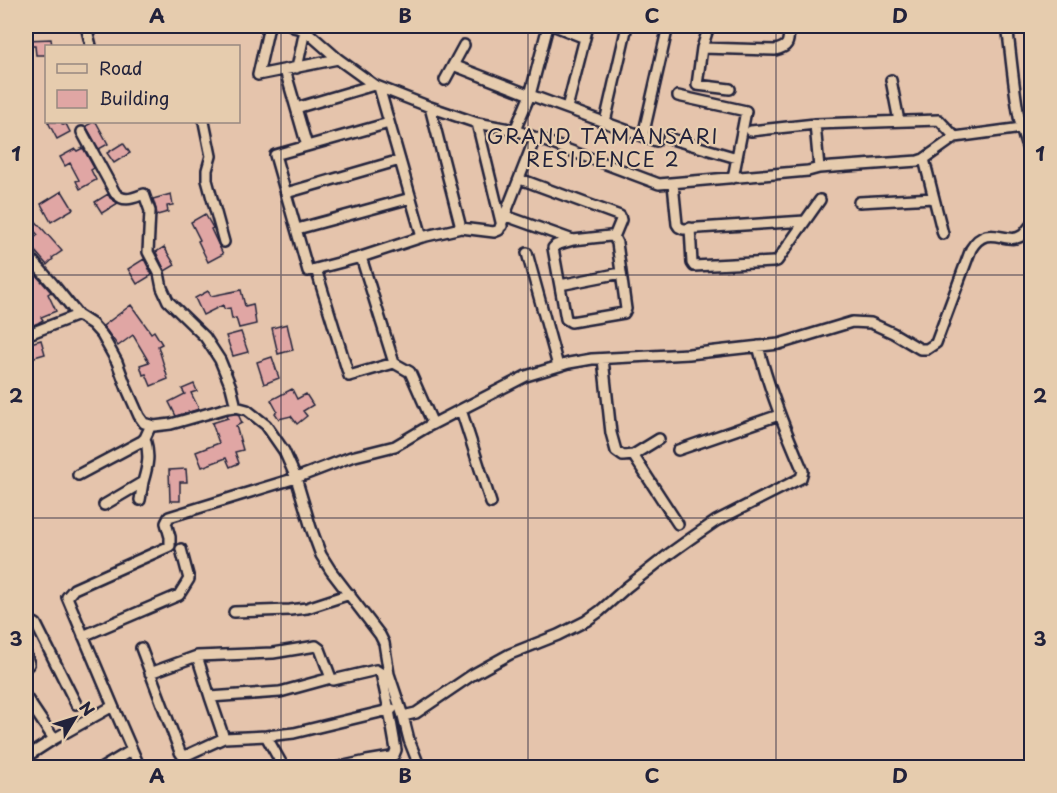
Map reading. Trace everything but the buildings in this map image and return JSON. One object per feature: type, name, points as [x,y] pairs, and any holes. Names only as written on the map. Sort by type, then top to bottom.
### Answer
[{"type":"street","points":[[86,26],[91,45]]},
{"type":"street","points":[[269,26],[258,75],[338,59]]},
{"type":"street","points":[[515,130],[530,94],[548,26]]},
{"type":"street","points":[[555,26],[585,38]]},
{"type":"street","points":[[567,108],[588,26]]},
{"type":"street","points":[[605,122],[627,26]]},
{"type":"street","points":[[643,136],[668,26]]},
{"type":"street","points":[[709,26],[702,48],[697,85],[730,89]]},
{"type":"street","points":[[702,48],[784,49],[789,26]]},
{"type":"street","points":[[1007,26],[1017,109],[1027,150],[1032,155]]},
{"type":"street","points":[[294,27],[305,30],[338,59],[377,86],[477,123],[515,130],[659,184],[918,161],[955,137],[1022,128]]},
{"type":"street","points":[[297,68],[305,30]]},
{"type":"street","points":[[445,80],[464,45]]},
{"type":"street","points":[[453,65],[656,141]]},
{"type":"street","points":[[285,70],[307,146]]},
{"type":"street","points":[[891,80],[899,121]]},
{"type":"street","points":[[296,108],[377,86]]},
{"type":"street","points":[[377,86],[422,237]]},
{"type":"street","points":[[678,96],[746,111],[733,178]]},
{"type":"street","points":[[430,107],[461,228]]},
{"type":"street","points":[[751,131],[815,124],[939,120],[955,137]]},
{"type":"street","points":[[204,123],[211,156],[207,180],[224,242]]},
{"type":"street","points":[[389,123],[275,155],[308,271],[422,237],[461,228],[494,232],[500,230],[535,138]]},
{"type":"street","points":[[477,123],[502,226]]},
{"type":"street","points":[[815,124],[819,168]]},
{"type":"street","points":[[82,132],[119,198],[125,200],[144,194],[150,211],[148,252],[159,273],[162,288],[168,301],[205,337],[220,360],[229,380],[236,407]]},
{"type":"street","points":[[668,138],[737,158]]},
{"type":"street","points":[[924,159],[943,234]]},
{"type":"street","points":[[286,193],[400,160]]},
{"type":"street","points":[[520,179],[620,216],[621,220],[614,237],[617,243],[626,309],[624,313],[571,322],[566,319],[553,248],[573,240],[614,237]]},
{"type":"street","points":[[673,184],[677,224],[683,229],[805,221]]},
{"type":"street","points":[[297,229],[411,198]]},
{"type":"street","points":[[859,202],[933,198]]},
{"type":"street","points":[[690,228],[694,266],[773,262],[777,261],[820,200]]},
{"type":"street","points":[[506,216],[573,240]]},
{"type":"street","points":[[140,768],[66,597],[74,589],[170,546],[166,522],[169,517],[296,478],[351,457],[395,446],[526,376],[577,361],[688,354],[779,344],[844,324],[860,322],[871,323],[920,349],[927,349],[936,343],[971,249],[976,242],[990,235],[1016,238],[1022,236],[1032,224]]},
{"type":"street","points":[[26,253],[78,315],[92,324],[102,335],[117,362],[144,423],[154,426],[171,424],[236,407],[247,410],[270,431],[284,451],[296,478],[321,555],[380,635],[389,674],[420,768]]},
{"type":"street","points":[[527,253],[558,366]]},
{"type":"street","points":[[361,256],[393,363]]},
{"type":"street","points":[[316,269],[349,376],[393,363],[410,372],[433,424]]},
{"type":"street","points":[[560,285],[621,273]]},
{"type":"street","points":[[26,334],[78,315]]},
{"type":"street","points":[[141,648],[182,755],[187,755],[224,738],[294,733],[389,710],[416,713],[472,675],[510,654],[586,621],[669,554],[716,521],[801,478],[803,471],[778,415],[758,346]]},
{"type":"street","points":[[603,358],[616,451],[623,456],[633,454],[658,439]]},
{"type":"street","points":[[461,410],[491,503]]},
{"type":"street","points":[[678,450],[778,415]]},
{"type":"street","points":[[78,476],[145,438],[151,425]]},
{"type":"street","points":[[141,500],[148,464],[148,448],[145,438]]},
{"type":"street","points":[[633,454],[678,524]]},
{"type":"street","points":[[104,505],[143,482]]},
{"type":"street","points":[[83,636],[179,595],[189,579],[181,549]]},
{"type":"street","points":[[234,612],[299,609],[350,594]]},
{"type":"street","points":[[26,624],[32,622],[36,624],[75,704]]},
{"type":"street","points":[[150,673],[197,656],[273,653],[316,646],[320,649],[331,678]]},
{"type":"street","points":[[26,654],[29,662],[26,667]]},
{"type":"street","points":[[197,656],[224,738]]},
{"type":"street","points":[[210,697],[280,692],[331,678],[335,680],[378,671],[381,673],[389,710],[396,750],[394,755],[367,764],[335,768]]},
{"type":"street","points":[[26,697],[54,739]]},
{"type":"street","points":[[26,757],[113,706]]},
{"type":"street","points":[[266,736],[284,768]]},
{"type":"street","points":[[102,768],[132,750]]},
{"type":"street","points":[[26,762],[29,768]]},
{"type":"district","name":"GRAND TAMANSARI RESIDENCE 2","points":[[603,148]]}]
